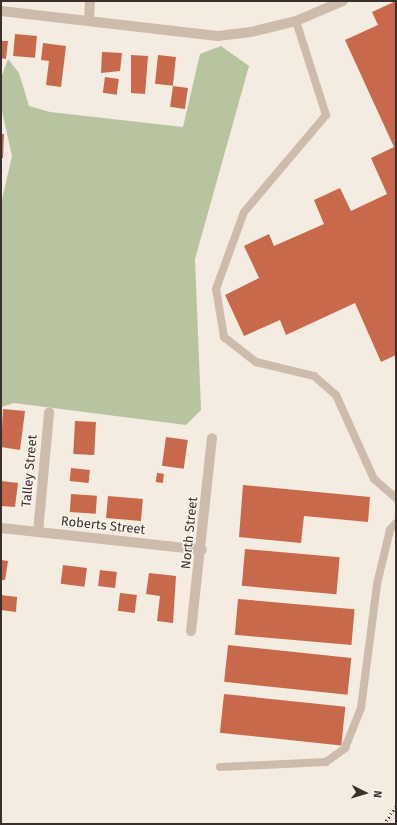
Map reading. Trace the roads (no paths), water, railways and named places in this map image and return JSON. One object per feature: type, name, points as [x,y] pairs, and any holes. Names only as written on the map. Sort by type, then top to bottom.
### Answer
[{"type":"street","points":[[89,20],[90,1]]},
{"type":"street","points":[[1,11],[218,36],[251,32],[296,21],[343,1]]},
{"type":"street","name":"Talley Street","points":[[38,532],[49,413]]},
{"type":"street","name":"North Street","points":[[191,631],[202,550],[212,438]]},
{"type":"street","name":"Roberts Street","points":[[1,528],[202,550]]},
{"type":"lane","points":[[296,21],[326,115],[244,212],[216,289],[224,337],[256,362],[314,376],[336,395],[374,479],[396,498]]},
{"type":"lane","points":[[220,767],[326,762],[345,748],[361,708],[377,584],[390,530],[396,524]]},
{"type":"railway","points":[[384,824],[396,806]]}]
